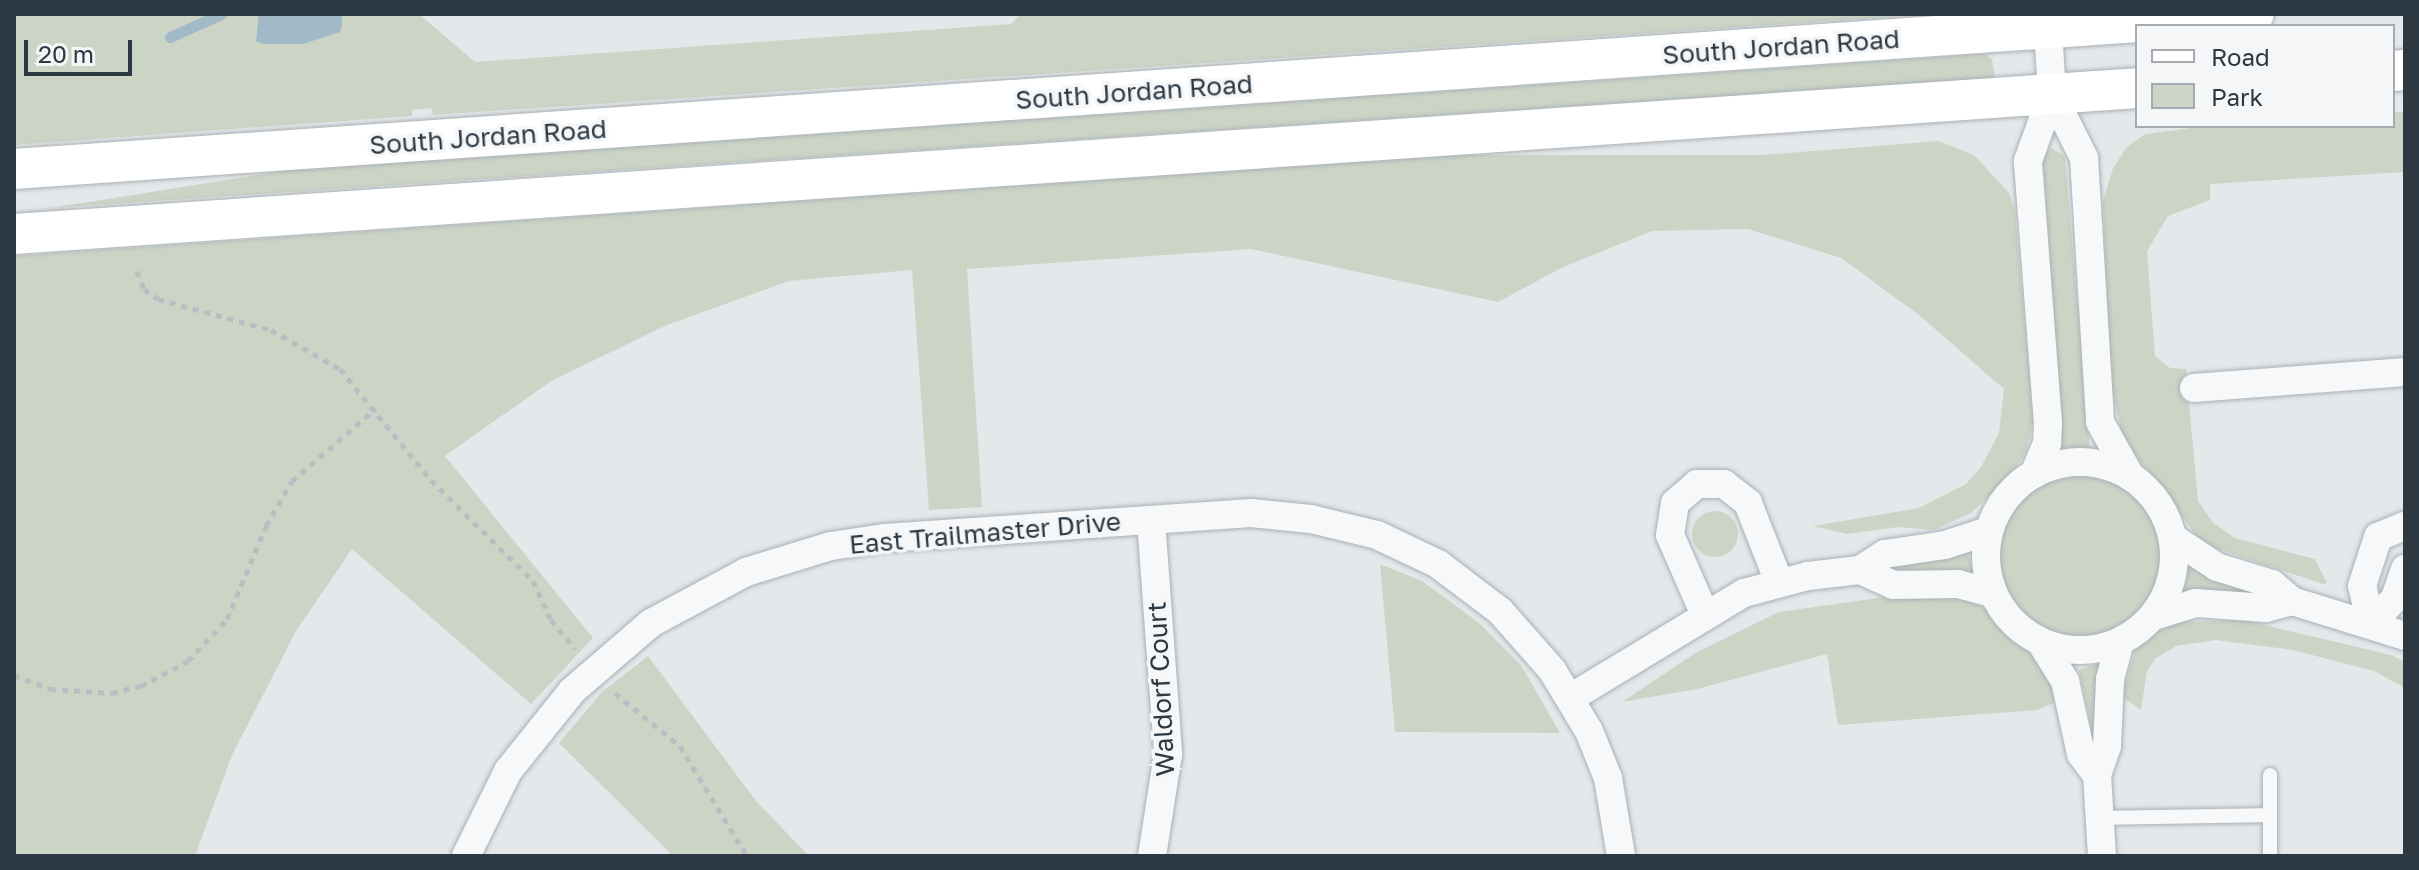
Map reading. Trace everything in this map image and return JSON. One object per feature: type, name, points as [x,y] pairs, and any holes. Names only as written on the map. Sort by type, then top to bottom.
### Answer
[{"type":"main road","name":"South Jordan Road","points":[[14,169],[2254,14]]},
{"type":"main road","points":[[14,234],[2135,88]]},
{"type":"street","points":[[2048,29],[2052,94],[2084,158],[2100,422],[2110,449],[2165,514],[2173,538],[2168,592],[2154,616]]},
{"type":"street","points":[[2034,474],[2047,443],[2048,423],[2028,161],[2052,94]]},
{"type":"street","points":[[2194,388],[2405,372]]},
{"type":"street","points":[[2131,476],[2089,462],[2067,462],[2034,474],[2009,493],[1988,531],[1986,573],[1992,593],[2020,630],[2042,644],[2095,651],[2120,642],[2154,616],[2196,603],[2266,608],[2292,601]]},
{"type":"street","points":[[1705,615],[1670,535],[1675,503],[1697,484],[1724,484],[1748,503],[1779,582]]},
{"type":"street","name":"East Trailmaster Drive","points":[[466,856],[508,771],[554,709],[621,646],[701,594],[774,562],[858,542],[1273,514],[1345,526],[1399,544],[1483,595],[1529,641],[1572,697],[1608,778],[1621,856]]},
{"type":"street","name":"Waldorf Court","points":[[1151,520],[1168,754],[1152,856]]},
{"type":"street","points":[[2371,624],[2362,586],[2378,537],[2405,526]]},
{"type":"street","points":[[1572,697],[1744,593],[1779,582],[1860,570],[1885,554],[1945,545],[1988,531]]},
{"type":"street","points":[[2173,538],[2217,567],[2272,584],[2292,601],[2405,636]]},
{"type":"street","points":[[2371,624],[2395,598],[2405,569]]},
{"type":"street","points":[[1860,570],[1893,585],[1958,584],[1992,593]]},
{"type":"street","points":[[2102,856],[2097,775],[2107,746],[2110,679],[2120,642]]},
{"type":"street","points":[[2042,644],[2065,681],[2081,754],[2097,775]]},
{"type":"lane","points":[[2270,775],[2270,855]]},
{"type":"lane","points":[[2100,818],[2270,815]]},
{"type":"path","points":[[137,271],[139,283],[158,299],[271,330],[314,350],[340,369],[431,480],[533,581],[551,620],[580,656]]},
{"type":"path","points":[[14,675],[50,689],[112,693],[141,686],[188,661],[227,619],[266,526],[292,481],[375,409]]},
{"type":"path","points":[[609,686],[680,746],[747,856]]},
{"type":"green space","points":[[14,14],[419,14],[475,62],[1011,24],[1021,14],[1931,14],[433,115],[432,108],[412,110],[412,116],[14,145]]},
{"type":"green space","points":[[1984,54],[1992,59],[1995,78],[51,208],[289,170]]},
{"type":"green space","points":[[2395,112],[2405,112],[2405,172],[2210,184],[2210,200],[2168,216],[2147,251],[2155,356],[2170,368],[2186,369],[2198,501],[2213,523],[2235,538],[2315,559],[2327,583],[2203,544],[2123,439],[2111,385],[2103,201],[2113,168],[2127,147],[2145,134],[2192,128],[2395,128]]},
{"type":"green space","points":[[1939,141],[1974,155],[2009,193],[2015,211],[2033,421],[2026,453],[2007,479],[1971,513],[1934,530],[1898,527],[1847,534],[1813,526],[1919,508],[1966,484],[1981,467],[1999,433],[2004,389],[1919,315],[1841,258],[1748,229],[1652,231],[1561,268],[1498,302],[1251,249],[967,269],[982,507],[929,510],[912,270],[789,281],[667,325],[551,381],[445,456],[593,638],[531,704],[352,549],[296,631],[232,755],[195,856],[14,856],[14,256],[1456,155],[1762,155]]},
{"type":"green space","points":[[2051,148],[2065,156],[2090,451],[2058,453],[2061,430],[2043,156]]},
{"type":"green space","points":[[2081,474],[2113,480],[2139,498],[2157,524],[2163,556],[2157,588],[2139,614],[2113,632],[2081,638],[2049,632],[2023,614],[2005,588],[1999,556],[2005,524],[2023,498],[2049,480]]},
{"type":"green space","points":[[1715,511],[1731,518],[1738,534],[1731,550],[1715,557],[1699,550],[1692,534],[1699,518]]},
{"type":"green space","points":[[1968,553],[1976,577],[1890,568],[1891,566]]},
{"type":"green space","points":[[1380,564],[1422,581],[1478,622],[1521,665],[1560,733],[1395,732]]},
{"type":"green space","points":[[2189,564],[2269,594],[2184,590]]},
{"type":"green space","points":[[1892,596],[1966,598],[1994,614],[2045,669],[2058,701],[2037,710],[1838,725],[1827,654],[1697,689],[1622,702],[1697,652],[1779,612]]},
{"type":"green space","points":[[2243,620],[2391,655],[2405,662],[2405,688],[2374,671],[2293,650],[2216,640],[2176,646],[2155,659],[2147,671],[2141,710],[2122,697],[2135,651],[2155,632],[2182,622]]},
{"type":"green space","points":[[648,656],[756,801],[809,856],[673,856],[559,743],[602,692]]},
{"type":"green space","points":[[2104,662],[2096,746],[2079,670]]},
{"type":"water","points":[[259,14],[342,14],[342,25],[340,32],[303,44],[262,44],[256,41]]},
{"type":"waterway","points":[[170,37],[221,14]]}]
